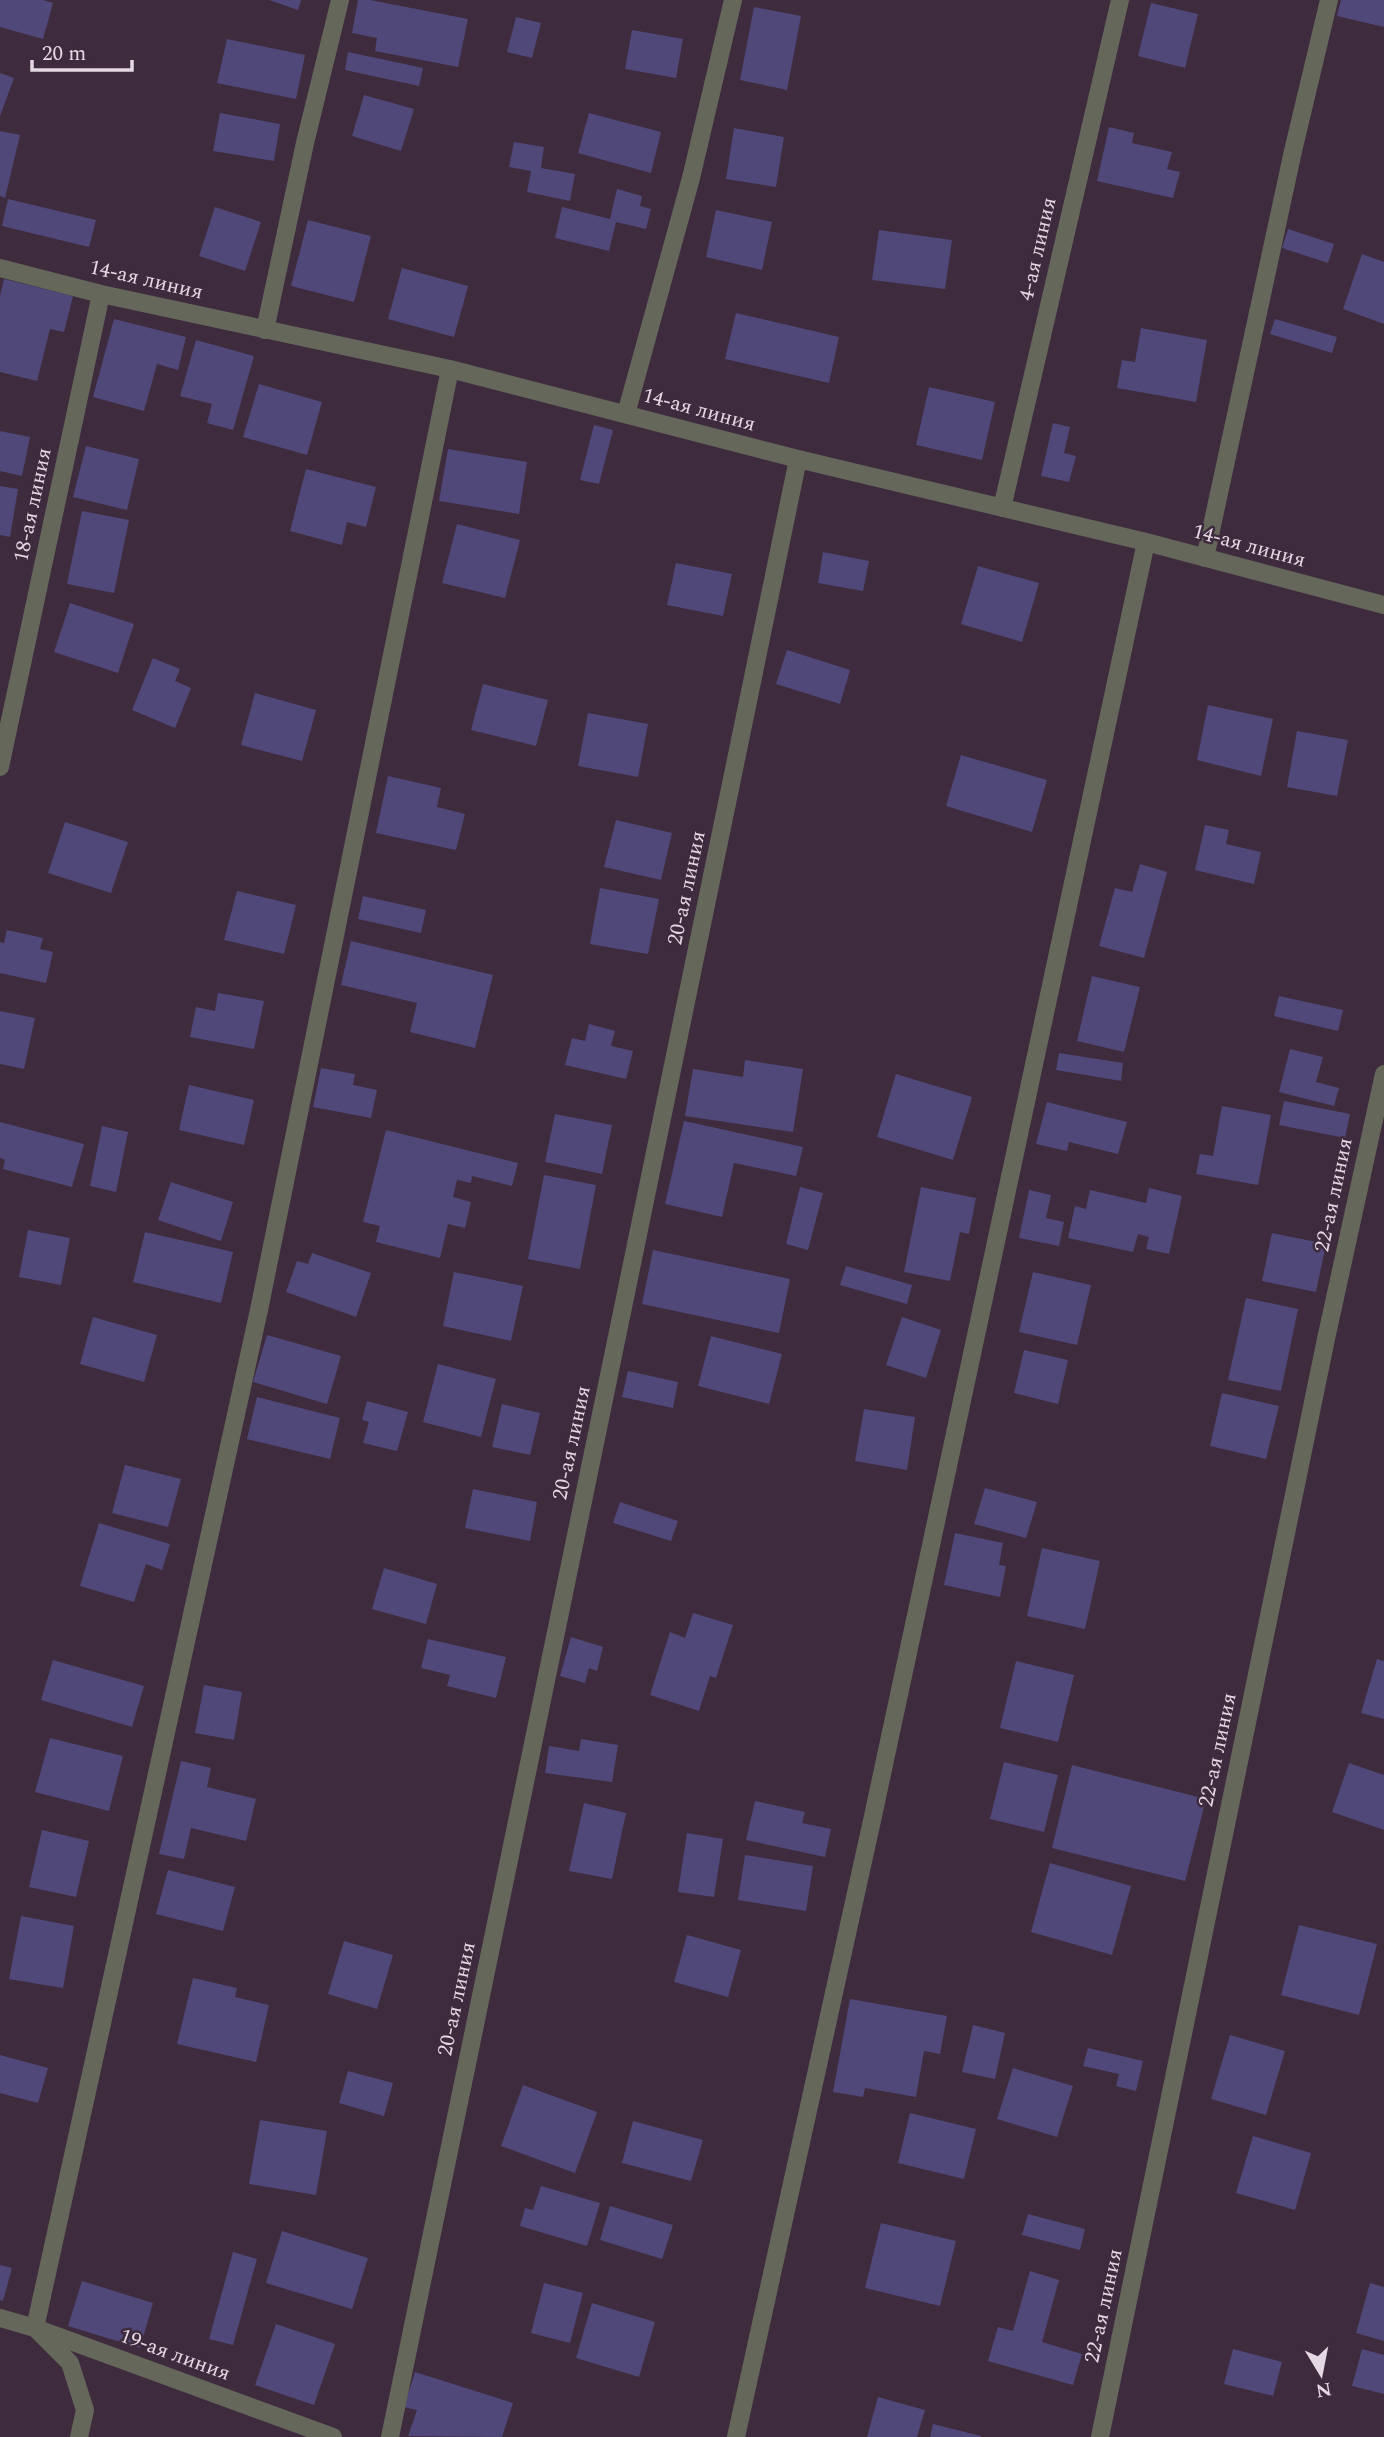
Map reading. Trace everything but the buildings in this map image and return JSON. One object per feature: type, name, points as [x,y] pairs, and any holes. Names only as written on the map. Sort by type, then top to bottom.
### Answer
[{"type":"street","points":[[265,330],[305,143],[340,0]]},
{"type":"street","points":[[626,414],[691,178],[733,0]]},
{"type":"street","name":"4-ая линия","points":[[1002,508],[1120,0]]},
{"type":"street","points":[[1205,558],[1293,150],[1329,0]]},
{"type":"street","name":"14-ая линия","points":[[0,268],[101,295],[450,369],[798,459],[1146,542],[1384,605]]},
{"type":"street","name":"18-ая линия","points":[[0,766],[101,295]]},
{"type":"street","points":[[79,2437],[85,2410],[69,2363],[35,2328],[259,1310],[450,369]]},
{"type":"street","name":"20-ая линия","points":[[390,2437],[798,459]]},
{"type":"street","points":[[736,2437],[876,1803],[1146,542]]},
{"type":"street","name":"22-ая линия","points":[[1100,2437],[1321,1366],[1384,1074]]},
{"type":"street","name":"19-ая линия","points":[[0,2318],[35,2328],[333,2437]]}]
